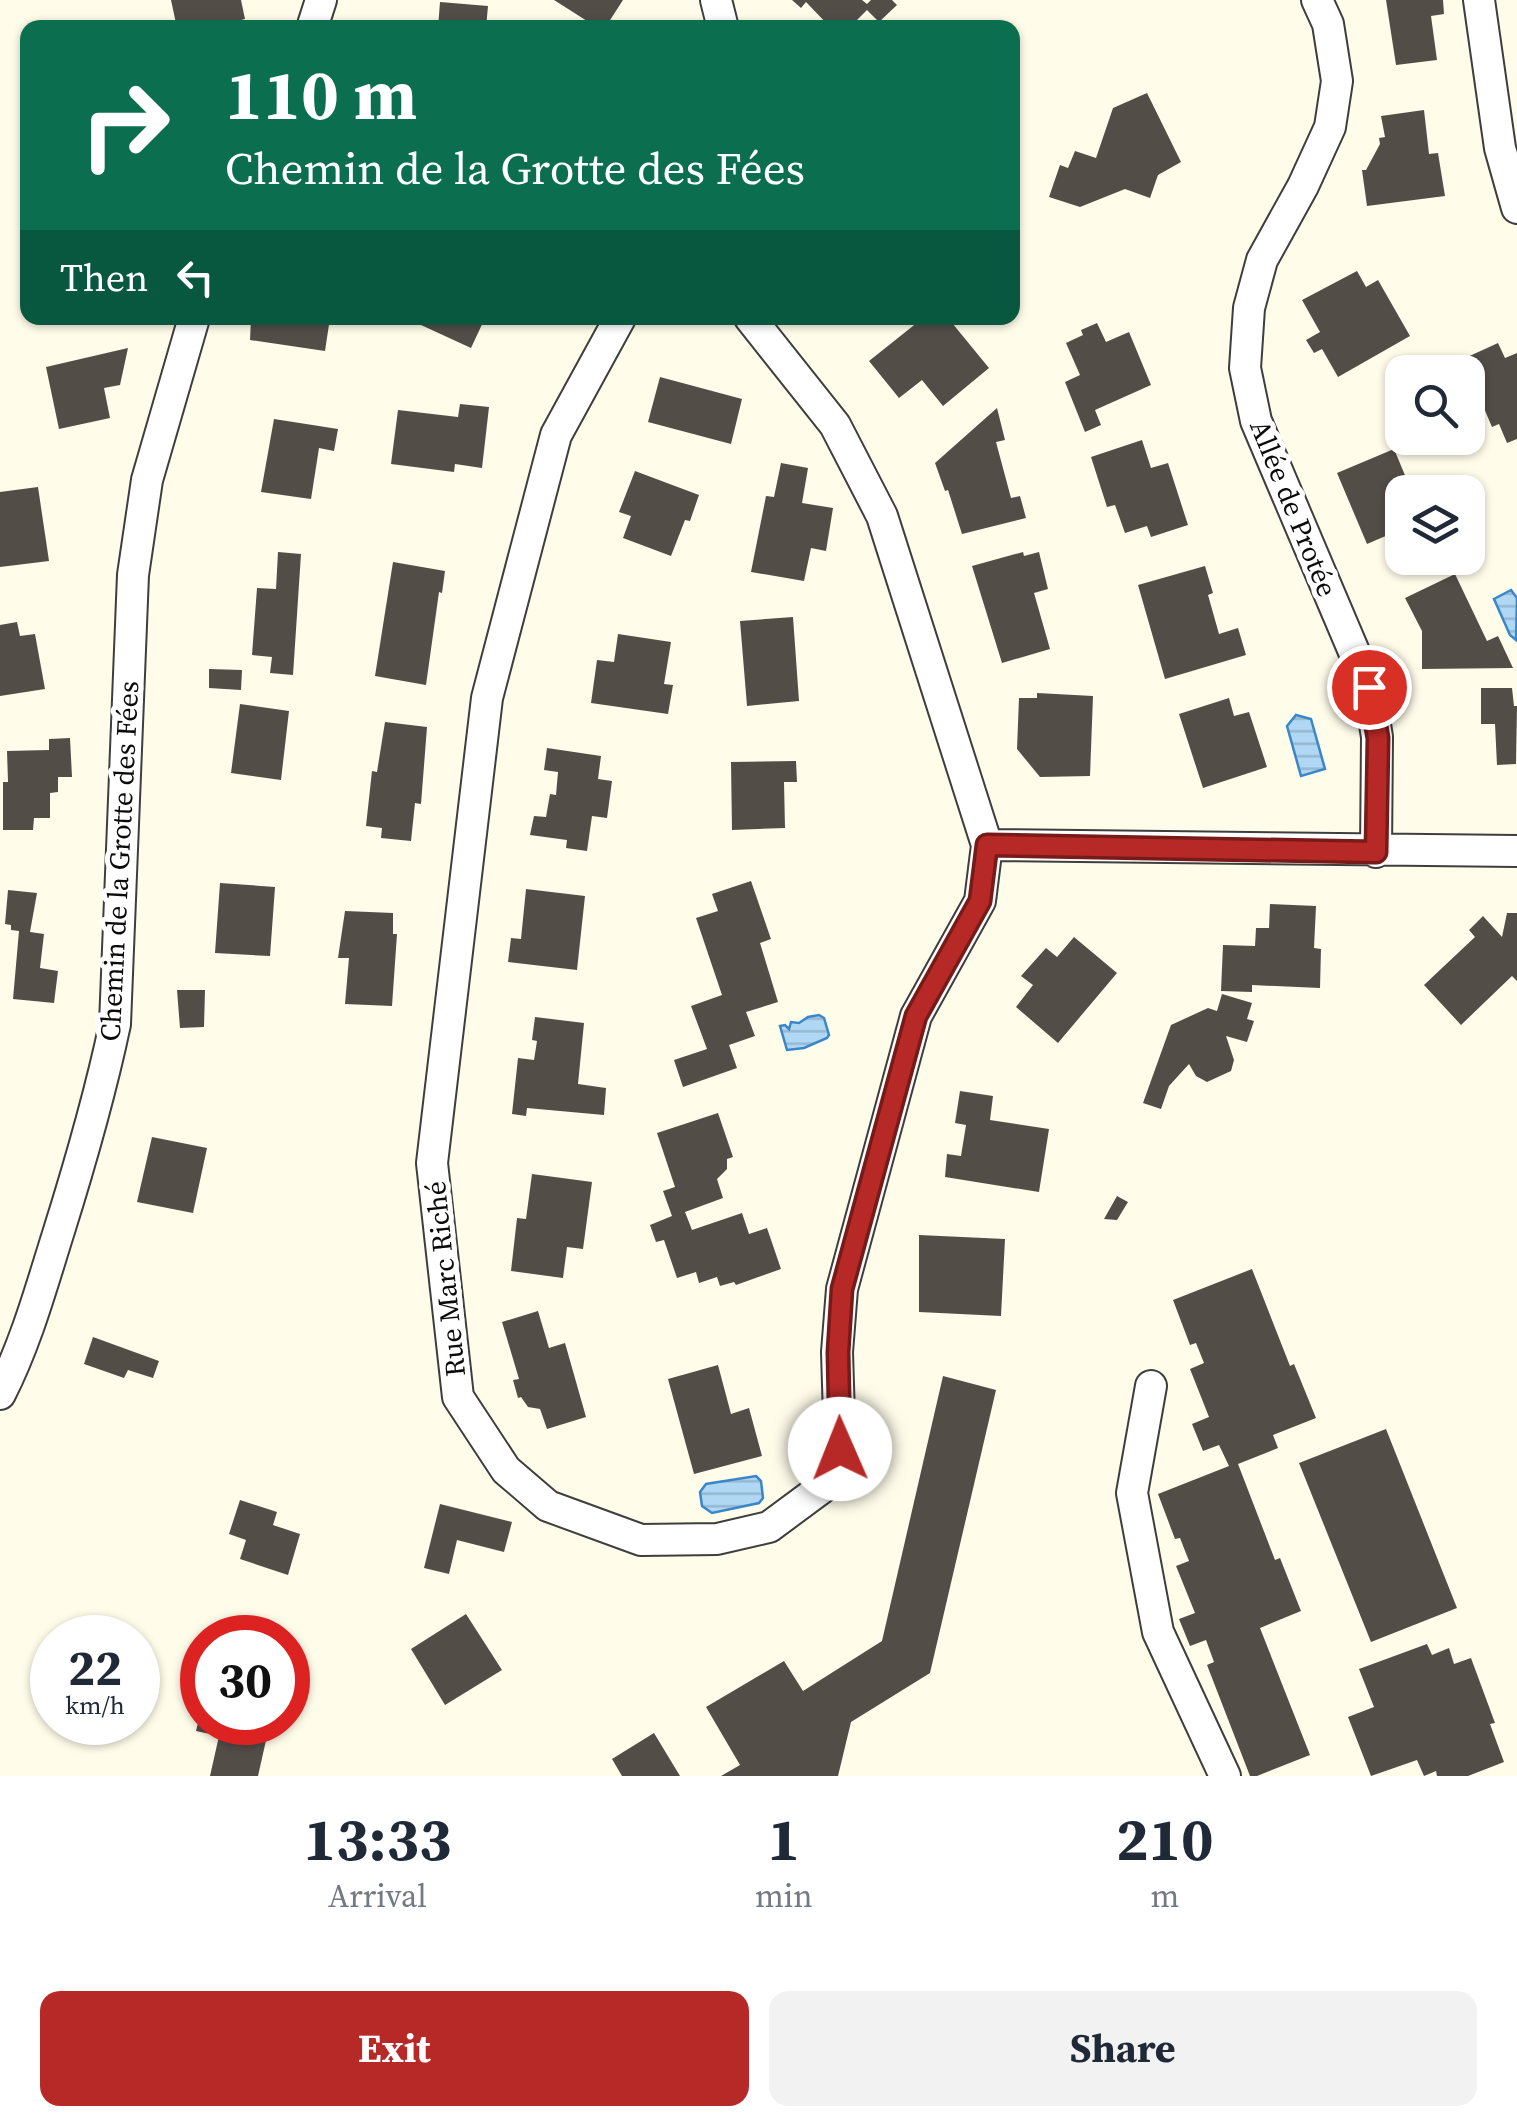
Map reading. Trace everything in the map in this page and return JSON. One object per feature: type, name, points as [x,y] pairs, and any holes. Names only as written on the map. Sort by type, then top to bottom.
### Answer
[{"type":"street","name":"Allée de Protée","points":[[1316,0],[1328,24],[1337,81],[1330,127],[1262,260],[1250,308],[1245,368],[1256,421],[1369,687],[1378,738],[1376,852]]},
{"type":"street","points":[[1479,0],[1500,148],[1517,208]]},
{"type":"street","name":"Chemin de la Grotte des Fées","points":[[0,1394],[18,1359],[49,1264],[104,1079],[115,1024],[133,575],[146,480],[192,325]]},
{"type":"street","name":"Rue Marc Riché","points":[[616,325],[556,435],[487,698],[432,1163],[458,1396],[506,1470],[548,1506],[641,1540],[717,1539],[768,1527],[823,1487],[840,1449],[838,1352],[842,1289],[916,1016],[980,901],[987,845]]},
{"type":"street","points":[[756,325],[835,425],[882,516],[987,845],[1517,852]]},
{"type":"street","points":[[1151,1386],[1132,1494],[1158,1632],[1224,1776]]},
{"type":"water","points":[[1511,590],[1517,598],[1516,640],[1494,599]]},
{"type":"water","points":[[1296,715],[1311,719],[1325,769],[1301,776],[1287,726]]},
{"type":"water","points":[[819,1015],[824,1018],[827,1038],[787,1050],[780,1026],[789,1029],[791,1022]]},
{"type":"water","points":[[756,1476],[761,1481],[763,1498],[759,1503],[712,1513],[702,1506],[700,1492],[706,1484]]},
{"type":"building","points":[[171,0],[241,0],[245,19],[241,20],[175,20]]},
{"type":"building","points":[[554,0],[623,0],[610,20],[585,20]]},
{"type":"building","points":[[792,0],[862,0],[867,4],[871,0],[892,0],[897,5],[881,20],[867,10],[857,20],[823,20],[806,2],[801,8]]},
{"type":"building","points":[[1386,0],[1443,0],[1444,14],[1431,16],[1437,60],[1396,65]]},
{"type":"building","points":[[440,2],[488,6],[487,20],[439,20]]},
{"type":"building","points":[[1147,93],[1181,162],[1158,175],[1150,198],[1125,189],[1080,207],[1049,197],[1060,165],[1068,168],[1075,151],[1096,158],[1113,108]]},
{"type":"building","points":[[1424,110],[1429,154],[1438,153],[1445,196],[1367,206],[1362,170],[1366,170],[1380,144],[1379,138],[1385,137],[1381,116]]},
{"type":"building","points":[[1357,271],[1366,287],[1378,280],[1410,336],[1338,377],[1322,349],[1314,353],[1306,340],[1320,332],[1302,300]]},
{"type":"building","points":[[1097,323],[1106,342],[1129,332],[1151,385],[1095,410],[1101,425],[1085,432],[1065,382],[1080,375],[1066,343]]},
{"type":"building","points":[[251,325],[329,325],[325,351],[250,340]]},
{"type":"building","points":[[421,325],[482,325],[471,348]]},
{"type":"building","points":[[914,325],[954,325],[989,368],[943,406],[922,380],[899,398],[869,361]]},
{"type":"building","points":[[1498,343],[1505,358],[1517,353],[1517,439],[1507,443],[1499,424],[1492,427],[1485,411],[1485,355],[1472,355]]},
{"type":"building","points":[[128,348],[120,385],[104,388],[110,418],[59,429],[46,367]]},
{"type":"building","points":[[660,377],[742,399],[731,444],[648,422]]},
{"type":"building","points":[[460,404],[489,407],[482,468],[455,464],[454,472],[391,464],[398,410],[458,417]]},
{"type":"building","points":[[997,408],[1005,440],[996,442],[1011,498],[1020,496],[1026,518],[962,534],[935,463]]},
{"type":"building","points":[[274,419],[338,429],[334,451],[319,448],[311,499],[261,492]]},
{"type":"building","points":[[1142,440],[1151,468],[1168,463],[1188,525],[1151,537],[1147,526],[1125,533],[1115,505],[1107,507],[1091,457]]},
{"type":"building","points":[[1385,453],[1397,455],[1405,475],[1385,475],[1385,536],[1367,544],[1337,473]]},
{"type":"building","points":[[781,463],[808,468],[802,503],[833,508],[826,551],[811,548],[804,581],[751,572],[766,496],[774,497]]},
{"type":"building","points":[[635,471],[699,495],[671,556],[623,538],[631,516],[619,512]]},
{"type":"building","points":[[38,487],[49,561],[0,567],[0,492]]},
{"type":"building","points":[[278,552],[301,554],[293,675],[270,673],[272,657],[252,655],[257,588],[276,589]]},
{"type":"building","points":[[1023,552],[1024,556],[1039,552],[1048,589],[1034,593],[1050,649],[1002,663],[972,566]]},
{"type":"building","points":[[393,562],[445,571],[426,685],[375,676]]},
{"type":"building","points":[[1205,566],[1219,634],[1238,628],[1246,655],[1165,679],[1138,585]]},
{"type":"building","points":[[1455,575],[1487,641],[1498,636],[1513,668],[1422,669],[1422,631],[1405,598]]},
{"type":"building","points":[[793,617],[799,701],[747,706],[740,621]]},
{"type":"building","points":[[17,622],[20,636],[35,634],[45,689],[0,696],[0,625]]},
{"type":"building","points":[[618,634],[671,642],[664,684],[673,685],[668,714],[591,703],[597,660],[614,662]]},
{"type":"building","points":[[209,669],[242,670],[241,690],[209,688]]},
{"type":"building","points":[[1481,688],[1512,688],[1517,706],[1516,764],[1497,765],[1495,724],[1481,724]]},
{"type":"building","points":[[1037,693],[1093,696],[1090,776],[1040,777],[1017,749],[1019,698],[1037,698]]},
{"type":"building","points":[[1229,698],[1234,716],[1249,712],[1267,767],[1203,788],[1179,714]]},
{"type":"building","points":[[240,704],[289,711],[281,780],[231,773]]},
{"type":"building","points":[[385,722],[427,727],[421,804],[415,803],[411,841],[381,838],[382,828],[366,826],[372,771],[377,772]]},
{"type":"building","points":[[70,738],[72,777],[58,777],[58,792],[50,793],[50,818],[34,818],[33,830],[3,830],[7,751],[49,750],[49,739]]},
{"type":"building","points":[[547,748],[601,756],[598,779],[612,781],[607,818],[592,816],[587,851],[566,848],[567,840],[530,835],[534,816],[546,817],[550,794],[556,795],[558,772],[544,770]]},
{"type":"building","points":[[796,761],[797,782],[784,782],[785,828],[732,830],[731,762]]},
{"type":"building","points":[[751,881],[771,939],[760,943],[778,1002],[746,1012],[755,1036],[729,1045],[737,1068],[683,1087],[674,1060],[707,1049],[691,1006],[722,995],[696,918],[718,911],[712,894]]},
{"type":"building","points":[[220,883],[275,887],[270,956],[215,953]]},
{"type":"building","points":[[526,889],[585,896],[577,970],[508,962],[511,938],[521,939]]},
{"type":"building","points":[[8,890],[37,893],[30,932],[44,934],[40,968],[58,971],[54,1003],[13,999],[19,931],[5,924]]},
{"type":"building","points":[[1270,904],[1316,906],[1314,948],[1321,949],[1320,988],[1252,985],[1252,992],[1221,991],[1223,945],[1255,946],[1256,928],[1269,928]]},
{"type":"building","points":[[345,911],[393,913],[393,934],[397,934],[392,1006],[345,1004],[349,958],[338,958]]},
{"type":"building","points":[[1507,913],[1517,913],[1517,981],[1512,976],[1461,1025],[1424,985],[1475,937],[1469,930],[1483,916],[1502,937]]},
{"type":"building","points":[[1074,937],[1117,973],[1058,1043],[1016,1007],[1033,985],[1021,976],[1046,948],[1057,957]]},
{"type":"building","points":[[177,990],[205,990],[204,1027],[180,1028]]},
{"type":"building","points":[[1222,994],[1252,1003],[1247,1019],[1254,1021],[1247,1042],[1226,1036],[1234,1060],[1231,1071],[1207,1082],[1196,1076],[1189,1064],[1169,1086],[1161,1109],[1143,1103],[1171,1025],[1208,1008],[1217,1011]]},
{"type":"building","points":[[535,1017],[584,1023],[578,1084],[606,1088],[604,1115],[527,1108],[526,1116],[512,1114],[518,1058],[534,1060]]},
{"type":"building","points":[[960,1091],[993,1096],[990,1120],[1049,1129],[1039,1192],[945,1177],[947,1154],[961,1156],[966,1125],[955,1123]]},
{"type":"building","points":[[718,1113],[733,1157],[727,1159],[727,1169],[717,1179],[723,1198],[685,1212],[692,1230],[742,1213],[749,1234],[767,1228],[781,1269],[736,1285],[734,1282],[720,1286],[717,1277],[699,1283],[696,1272],[677,1278],[664,1240],[656,1242],[650,1225],[672,1216],[663,1191],[675,1187],[657,1133]]},
{"type":"building","points":[[152,1137],[207,1148],[193,1213],[137,1202]]},
{"type":"building","points":[[532,1174],[592,1182],[583,1249],[567,1247],[563,1278],[511,1271],[517,1218],[526,1219]]},
{"type":"building","points":[[1117,1196],[1128,1202],[1117,1220],[1104,1219]]},
{"type":"building","points":[[919,1235],[1005,1239],[1001,1316],[919,1312]]},
{"type":"building","points":[[1252,1269],[1290,1366],[1294,1364],[1316,1418],[1273,1435],[1278,1448],[1238,1464],[1275,1560],[1280,1558],[1301,1611],[1260,1628],[1310,1755],[1257,1776],[1250,1776],[1207,1665],[1214,1662],[1206,1640],[1190,1646],[1179,1619],[1195,1613],[1176,1566],[1189,1561],[1180,1538],[1175,1539],[1158,1494],[1229,1466],[1219,1445],[1203,1451],[1192,1424],[1209,1417],[1190,1369],[1204,1363],[1196,1343],[1190,1345],[1173,1300]]},
{"type":"building","points":[[538,1311],[549,1348],[565,1343],[586,1417],[547,1429],[540,1409],[528,1407],[518,1398],[513,1380],[519,1379],[502,1322]]},
{"type":"building","points":[[93,1337],[159,1361],[153,1378],[128,1370],[124,1378],[84,1364]]},
{"type":"building","points":[[718,1365],[731,1414],[749,1408],[762,1456],[694,1474],[668,1379]]},
{"type":"building","points":[[943,1376],[996,1390],[930,1673],[851,1722],[838,1776],[721,1776],[740,1765],[706,1707],[784,1661],[803,1691],[882,1641]]},
{"type":"building","points":[[1386,1429],[1457,1608],[1371,1642],[1299,1463]]},
{"type":"building","points":[[240,1500],[277,1512],[273,1525],[300,1534],[288,1575],[240,1559],[246,1540],[229,1534]]},
{"type":"building","points":[[440,1504],[512,1522],[504,1552],[457,1540],[449,1574],[424,1568]]},
{"type":"building","points":[[466,1614],[502,1670],[445,1705],[411,1649]]},
{"type":"building","points":[[1427,1644],[1432,1655],[1449,1648],[1454,1664],[1471,1658],[1495,1723],[1490,1724],[1504,1762],[1468,1776],[1437,1776],[1436,1771],[1424,1776],[1417,1760],[1371,1776],[1348,1717],[1374,1707],[1359,1669]]},
{"type":"building","points":[[654,1733],[680,1776],[622,1776],[612,1759]]},
{"type":"building","points":[[217,1745],[265,1745],[258,1776],[210,1776]]},
{"type":"route","points":[[840,1449],[838,1352],[842,1289],[916,1016],[980,901],[987,845],[1376,852],[1378,738],[1369,687]]}]
